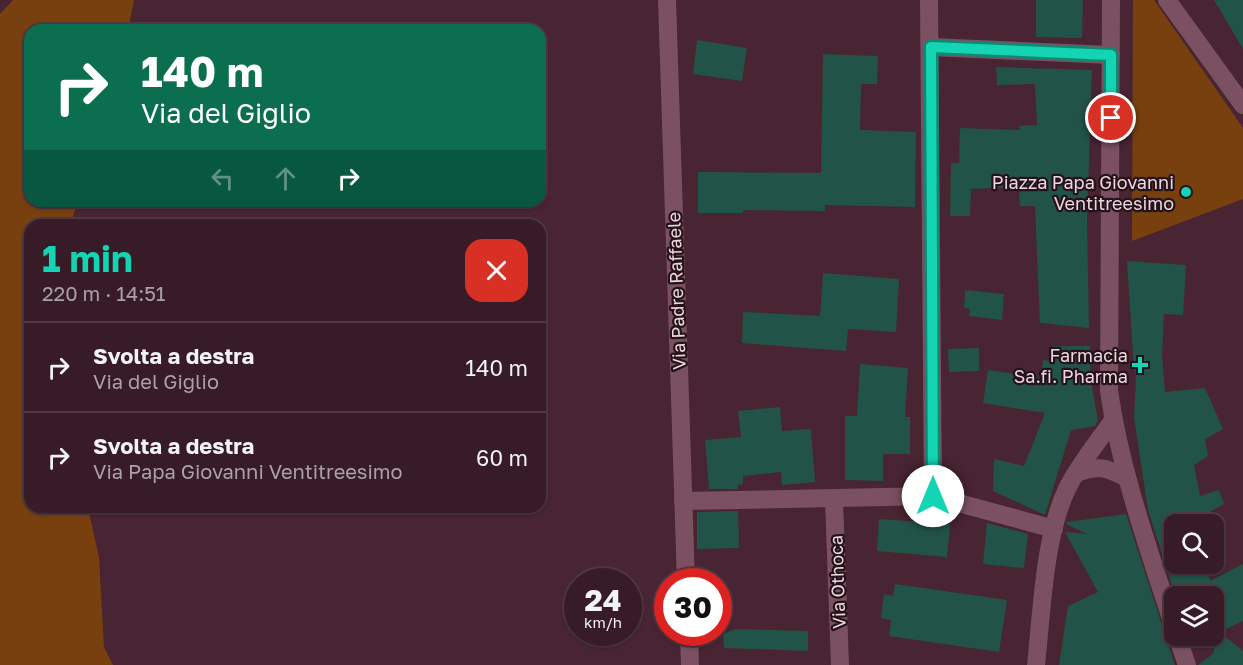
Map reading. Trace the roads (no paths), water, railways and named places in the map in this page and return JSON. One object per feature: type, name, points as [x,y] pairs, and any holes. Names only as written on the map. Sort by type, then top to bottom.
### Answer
[{"type":"street","name":"Via Padre Raffaele","points":[[667,0],[685,568]]},
{"type":"street","points":[[929,0],[933,496]]},
{"type":"street","points":[[1111,0],[1109,391],[1113,420],[1127,478],[1164,596]]},
{"type":"street","points":[[1167,0],[1243,105]]},
{"type":"street","points":[[931,47],[1111,55]]},
{"type":"street","points":[[1036,665],[1045,578],[1059,508],[1076,473],[1113,420]]},
{"type":"street","points":[[1076,473],[1092,467],[1107,468],[1127,478]]},
{"type":"street","points":[[682,501],[834,500],[933,496],[1054,529]]},
{"type":"street","name":"Via Othoca","points":[[834,500],[840,665]]},
{"type":"street","points":[[689,646],[690,665]]},
{"type":"street","points":[[1180,646],[1187,665]]},
{"type":"place","name":"Piazza Papa Giovanni Ventitreesimo","points":[[1186,192]]},
{"type":"place","name":"Farmacia Sa.fi. Pharma","points":[[1140,365]]}]
